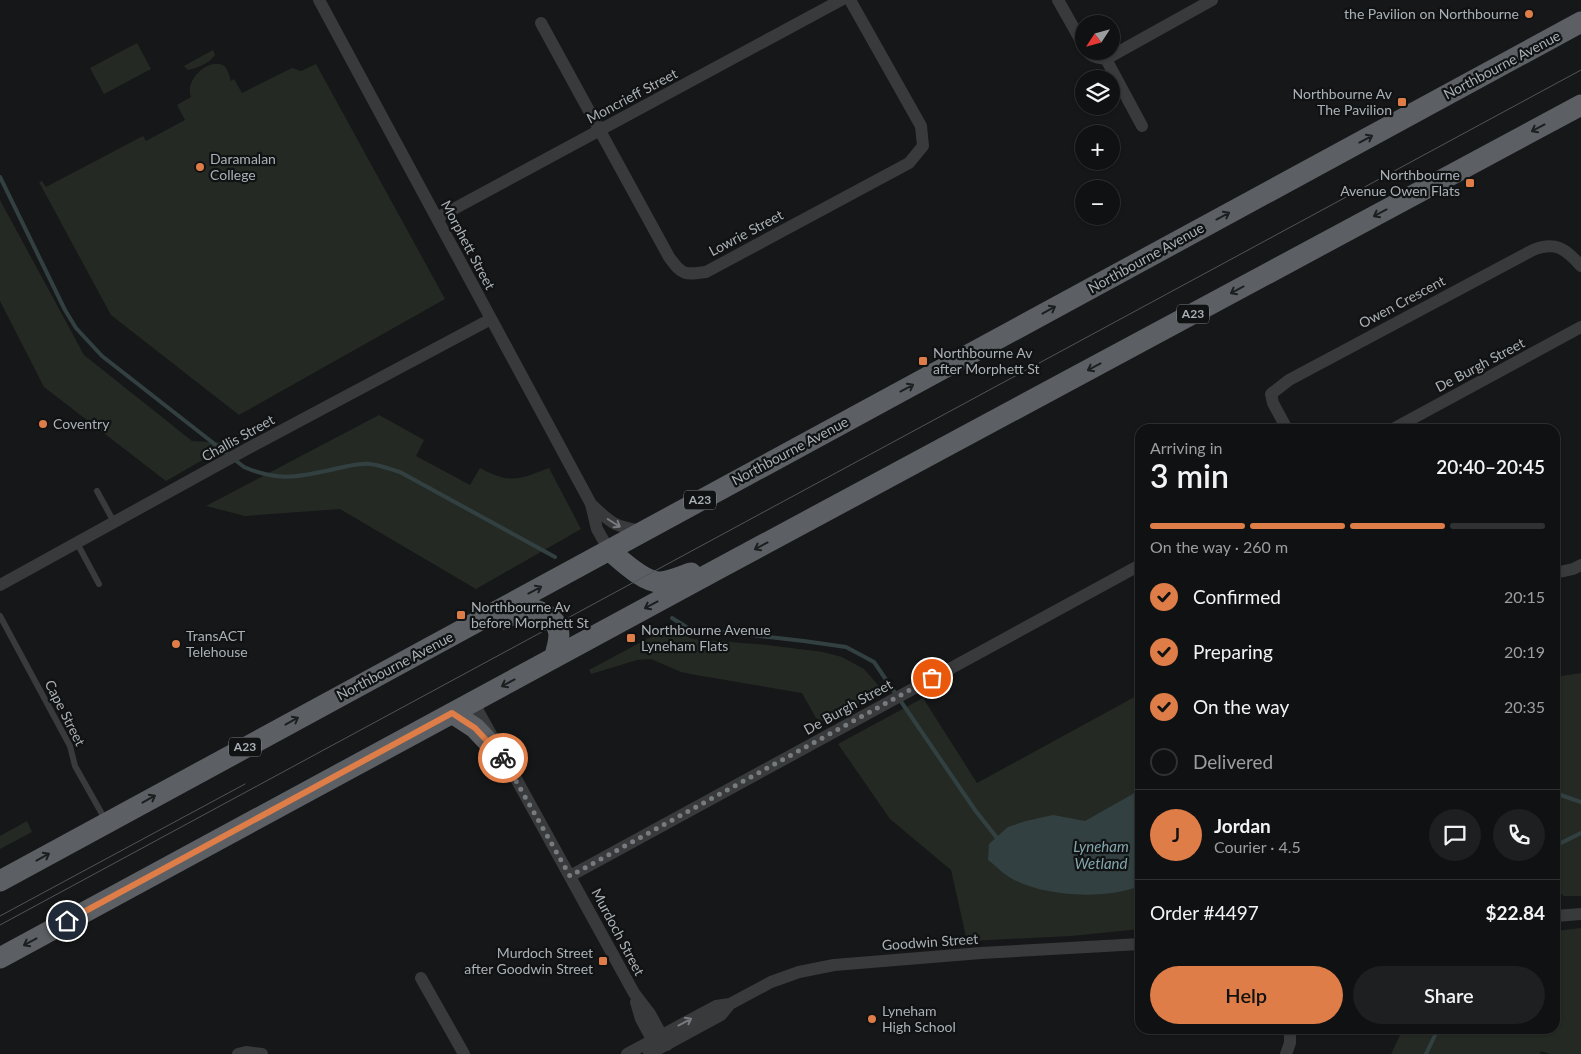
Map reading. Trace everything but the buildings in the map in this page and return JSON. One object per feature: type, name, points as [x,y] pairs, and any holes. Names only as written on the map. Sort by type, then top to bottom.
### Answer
[{"type":"highway","name":"Northbourne Avenue","points":[[0,881],[1581,22]]},
{"type":"highway","name":"A23","points":[[0,958],[1581,105]]},
{"type":"highway","points":[[609,550],[633,570],[654,581],[662,582],[693,573],[709,574]]},
{"type":"highway","points":[[384,671],[482,630],[525,609],[537,610],[554,619],[559,632],[559,645],[554,658]]},
{"type":"highway","points":[[452,713],[475,728],[506,761]]},
{"type":"street","name":"Morphett Street","points":[[319,0],[591,504],[597,530],[609,550]]},
{"type":"street","name":"Moncrieff Street","points":[[437,218],[841,0]]},
{"type":"street","name":"Lowrie Street","points":[[541,23],[669,257],[678,270],[692,274],[706,272],[908,163],[923,146],[921,126],[850,0]]},
{"type":"street","points":[[1058,0],[1075,30]]},
{"type":"street","points":[[1120,51],[1212,0]]},
{"type":"street","points":[[1107,60],[1142,126]]},
{"type":"street","name":"Owen Crescent","points":[[1284,424],[1273,403],[1271,394],[1289,380],[1532,250],[1543,246],[1558,248],[1564,250],[1581,266]]},
{"type":"street","name":"Challis Street","points":[[0,585],[245,450],[491,319]]},
{"type":"street","name":"De Burgh Street","points":[[1402,424],[1581,327]]},
{"type":"street","name":"Morphett Street","points":[[591,504],[610,522],[622,528],[642,531]]},
{"type":"street","points":[[1560,572],[1581,565]]},
{"type":"street","name":"De Burgh Street","points":[[570,876],[1135,568]]},
{"type":"street","name":"Murdoch Street","points":[[473,702],[634,993],[642,1018],[657,1044]]},
{"type":"street","points":[[1560,916],[1581,914]]},
{"type":"street","name":"Goodwin Street","points":[[627,1054],[657,1044],[716,1006],[730,1004],[771,982],[798,972],[834,965],[981,953],[1135,944]]},
{"type":"street","points":[[421,978],[464,1054]]},
{"type":"street","points":[[1286,1054],[1290,1043],[1290,1034]]},
{"type":"street","points":[[238,1054],[246,1052],[262,1054]]},
{"type":"lane","points":[[97,491],[114,522]]},
{"type":"lane","points":[[77,542],[99,584]]},
{"type":"lane","name":"Cape Street","points":[[0,616],[70,746],[76,766],[106,822]]},
{"type":"shaded area","points":[[137,43],[151,69],[104,94],[90,68]]},
{"type":"shaded area","points":[[213,50],[215,55],[203,65],[188,70],[184,66]]},
{"type":"shaded area","name":"Daramalan College","points":[[212,64],[224,66],[231,81],[234,79],[242,93],[292,68],[301,71],[316,64],[445,299],[239,415],[111,315],[39,182],[42,181],[46,187],[143,136],[146,141],[185,120],[177,105],[191,97],[191,83],[195,76]]},
{"type":"shaded area","points":[[0,200],[84,355],[192,441],[232,443],[166,481],[44,387],[0,301]]},
{"type":"shaded area","points":[[379,415],[424,440],[416,456],[470,485],[480,468],[499,476],[514,478],[549,468],[581,529],[476,589],[340,509],[245,516],[206,506]]},
{"type":"shaded area","points":[[669,627],[692,639],[767,645],[823,652],[842,657],[864,669],[884,692],[827,724],[816,718],[802,693],[681,672],[651,659],[637,660],[591,674],[589,670]]},
{"type":"shaded area","points":[[1581,673],[1581,896],[1564,896],[1560,893],[1560,676]]},
{"type":"shaded area","points":[[1135,697],[1135,930],[1071,936],[967,941],[951,870],[890,819],[838,744],[923,698],[977,783]]},
{"type":"shaded area","points":[[27,821],[32,832],[0,849],[0,836]]},
{"type":"shaded area","points":[[1581,928],[1581,1054],[1550,1054],[1541,1051],[1540,1054],[1391,1054],[1401,1034],[1560,1034],[1560,930]]},
{"type":"water","name":"Lyneham Wetland","points":[[1135,793],[1135,887],[1092,895],[1038,889],[1022,884],[1006,875],[988,860],[989,844],[1008,827],[1053,815],[1085,821]]},
{"type":"waterway","points":[[0,177],[65,310],[76,328],[102,356],[244,467],[257,472],[280,476],[302,475],[358,464],[385,467],[400,472],[555,557]]},
{"type":"waterway","points":[[672,618],[688,628],[846,647],[874,662],[975,810],[997,838]]},
{"type":"waterway","points":[[1560,795],[1581,802]]},
{"type":"waterway","points":[[1560,844],[1581,833]]},
{"type":"waterway","points":[[1426,1054],[1436,1034]]},
{"type":"tram line","points":[[0,925],[1581,70]]},
{"type":"tram line","points":[[0,916],[245,784]]},
{"type":"way so far","points":[[503,758],[570,876],[932,678]]},
{"type":"place","name":"the Pavilion on Northbourne","points":[[1529,14]]},
{"type":"place","name":"Northbourne Av The Pavilion","points":[[1402,102]]},
{"type":"place","name":"Daramalan College","points":[[200,167]]},
{"type":"place","name":"Northbourne Avenue Owen Flats","points":[[1470,183]]},
{"type":"place","name":"Northbourne Av after Morphett St","points":[[923,361]]},
{"type":"place","name":"Coventry","points":[[43,424]]},
{"type":"place","name":"Northbourne Av before Morphett St","points":[[461,615]]},
{"type":"place","name":"Northbourne Avenue Lyneham Flats","points":[[631,638]]},
{"type":"place","name":"TransACT Telehouse","points":[[176,644]]},
{"type":"place","name":"Murdoch Street after Goodwin Street","points":[[603,961]]},
{"type":"place","name":"Lyneham High School","points":[[872,1019]]},
{"type":"route","points":[[67,921],[452,713],[475,728],[503,758]]}]
